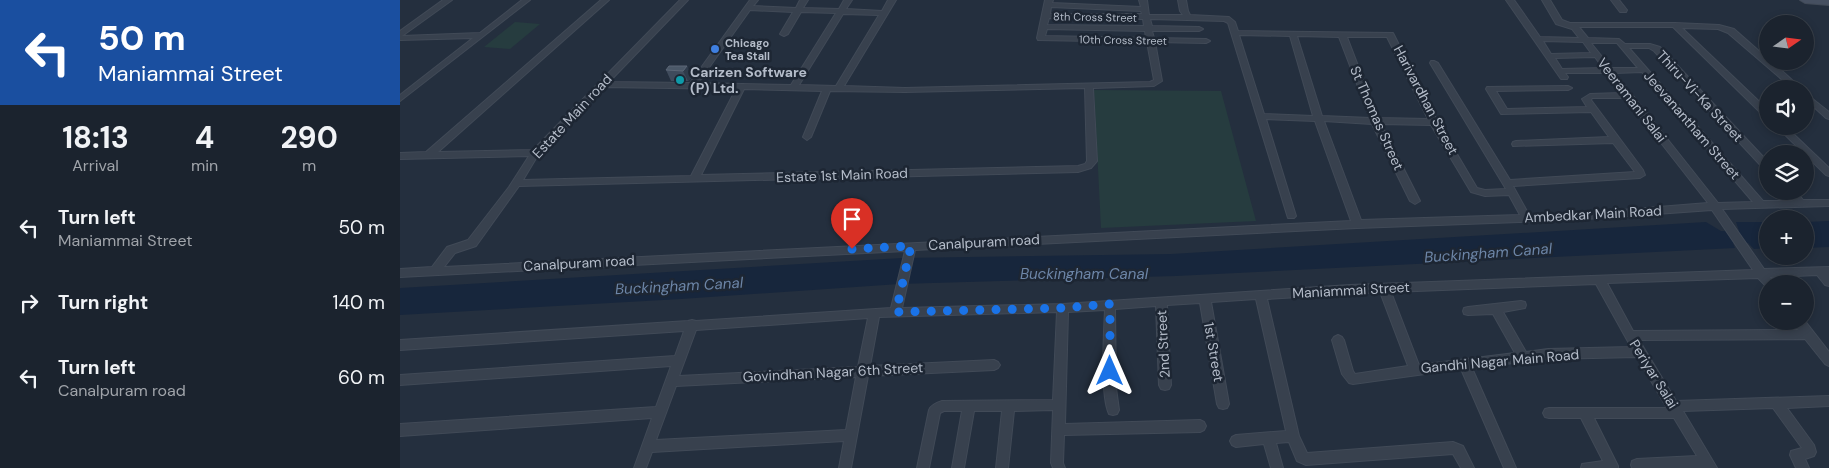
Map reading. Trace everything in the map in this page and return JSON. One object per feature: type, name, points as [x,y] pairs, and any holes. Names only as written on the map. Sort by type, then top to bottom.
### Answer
[{"type":"street","points":[[400,36],[448,0]]},
{"type":"street","points":[[400,99],[526,0]]},
{"type":"street","points":[[428,156],[605,0]]},
{"type":"street","name":"Estate Main road","points":[[435,271],[454,248],[472,243],[516,183],[535,153],[684,0]]},
{"type":"street","points":[[692,86],[754,0]]},
{"type":"street","points":[[784,34],[804,0]]},
{"type":"street","points":[[794,88],[848,0]]},
{"type":"street","points":[[838,89],[892,0]]},
{"type":"street","points":[[601,84],[950,90],[1089,87],[1157,83],[1143,0]]},
{"type":"street","points":[[1182,0],[1184,12],[1188,17]]},
{"type":"street","points":[[1510,0],[1561,74],[1609,70],[1644,70]]},
{"type":"street","name":"Veeramani Salai","points":[[1546,0],[1559,22],[1574,27],[1629,95],[1717,210],[1763,275]]},
{"type":"street","points":[[1615,0],[1623,10]]},
{"type":"street","points":[[1805,0],[1829,2]]},
{"type":"street","points":[[1144,9],[1048,3],[1043,27],[1198,29]]},
{"type":"street","points":[[748,8],[884,13]]},
{"type":"street","name":"8th Cross Street","points":[[1045,16],[1226,19],[1232,23],[1234,33]]},
{"type":"street","points":[[1570,25],[1719,27],[1731,31],[1788,80]]},
{"type":"street","points":[[1675,25],[1759,106]]},
{"type":"street","name":"10th Cross Street","points":[[1043,27],[1041,38],[1206,41]]},
{"type":"street","points":[[1234,33],[1291,216]]},
{"type":"street","name":"Harivardhan Street","points":[[1234,33],[1387,34],[1392,36],[1434,122],[1474,190],[1485,193],[1513,192]]},
{"type":"street","points":[[1293,34],[1318,118],[1357,224]]},
{"type":"street","name":"St Thomas Street","points":[[1342,34],[1375,121],[1415,201]]},
{"type":"street","points":[[400,36],[482,35]]},
{"type":"street","name":"Thiru-Vi-Ka Street","points":[[1536,39],[1616,40],[1623,46],[1650,46],[1657,49],[1759,158]]},
{"type":"street","name":"Jeevanantham Street","points":[[1623,46],[1761,205]]},
{"type":"street","points":[[1548,56],[1597,55]]},
{"type":"street","points":[[1434,63],[1513,192],[1526,218]]},
{"type":"street","points":[[694,179],[741,87]]},
{"type":"street","name":"Estate 1st Main Road","points":[[516,183],[1083,168],[1092,161],[1089,87]]},
{"type":"street","points":[[1568,88],[1490,89],[1504,112],[1593,109]]},
{"type":"street","points":[[807,137],[827,89]]},
{"type":"street","points":[[400,92],[410,91]]},
{"type":"street","points":[[1507,182],[1640,176],[1640,172],[1586,99],[1590,96],[1629,95]]},
{"type":"street","points":[[1816,104],[1829,116]]},
{"type":"street","points":[[1261,116],[1434,122]]},
{"type":"street","points":[[1790,135],[1829,172]]},
{"type":"street","points":[[1516,144],[1615,140]]},
{"type":"street","points":[[400,156],[535,153]]},
{"type":"street","points":[[1798,200],[1801,204]]},
{"type":"street","name":"Ambedkar Main Road","points":[[1357,224],[1572,217],[1717,210],[1761,205],[1829,203]]},
{"type":"street","name":"Canalpuram road","points":[[400,273],[910,250],[1357,224]]},
{"type":"street","points":[[897,308],[910,250]]},
{"type":"street","name":"Maniammai Street","points":[[874,314],[897,308],[1063,308],[1384,288],[1761,272],[1825,272]]},
{"type":"street","points":[[1825,272],[1829,282]]},
{"type":"street","name":"Periyar Salai","points":[[1599,279],[1630,336],[1709,465]]},
{"type":"street","name":"Gandhi Nagar Main Road","points":[[1384,288],[1415,370],[1522,356],[1641,352]]},
{"type":"street","points":[[1260,296],[1293,436],[1302,457],[1306,459],[1453,448],[1461,452],[1468,468]]},
{"type":"street","name":"1st Street","points":[[1205,299],[1223,404]]},
{"type":"street","name":"2nd Street","points":[[1161,302],[1166,386]]},
{"type":"street","points":[[1110,304],[1110,388],[1113,410]]},
{"type":"street","points":[[1468,312],[1521,305]]},
{"type":"street","points":[[1059,468],[1057,464],[1063,308]]},
{"type":"street","points":[[1496,309],[1522,356]]},
{"type":"street","points":[[400,345],[692,324],[874,314],[865,370],[845,468]]},
{"type":"street","points":[[640,468],[692,324]]},
{"type":"street","points":[[1805,330],[1829,361]]},
{"type":"street","points":[[1630,336],[1808,334]]},
{"type":"street","points":[[1338,340],[1348,374],[1354,379],[1415,370]]},
{"type":"street","points":[[400,380],[679,361]]},
{"type":"street","points":[[1464,364],[1510,468]]},
{"type":"street","name":"Govindhan Nagar 6th Street","points":[[672,381],[994,365]]},
{"type":"street","points":[[1550,413],[1676,410],[1829,402]]},
{"type":"street","points":[[1777,404],[1810,449],[1810,452],[1807,454],[1796,455],[1803,468]]},
{"type":"street","points":[[1002,468],[1009,405]]},
{"type":"street","points":[[923,468],[935,410],[942,406],[1059,405]]},
{"type":"street","points":[[958,468],[969,406]]},
{"type":"street","points":[[400,430],[659,412]]},
{"type":"street","points":[[1584,412],[1612,466],[1587,468]]},
{"type":"street","points":[[1058,430],[1200,426]]},
{"type":"street","points":[[648,446],[852,435]]},
{"type":"street","points":[[1236,441],[1293,436]]},
{"type":"street","points":[[1268,438],[1277,468]]},
{"type":"street","points":[[1637,465],[1709,465]]},
{"type":"green space","points":[[515,22],[540,24],[510,49],[484,47]]},
{"type":"green space","points":[[1094,90],[1221,91],[1256,221],[1101,228]]},
{"type":"water","points":[[1829,221],[1829,247],[1814,248],[1814,222]]},
{"type":"water","name":"Buckingham Canal","points":[[1706,222],[1721,231],[1739,231],[1736,222],[1759,222],[1759,249],[1754,249],[1748,243],[1733,243],[1735,248],[1176,276],[899,284],[400,315],[400,288],[902,258],[1171,254]]},
{"type":"building","points":[[669,66],[687,66],[683,71],[666,70]]},
{"type":"place","name":"Chicago Tea Stall","points":[[715,49]]},
{"type":"place","name":"Carizen Software (P) Ltd.","points":[[680,80]]},
{"type":"route","points":[[852,249],[911,246],[896,312],[1063,308],[1110,304],[1110,371]]}]
